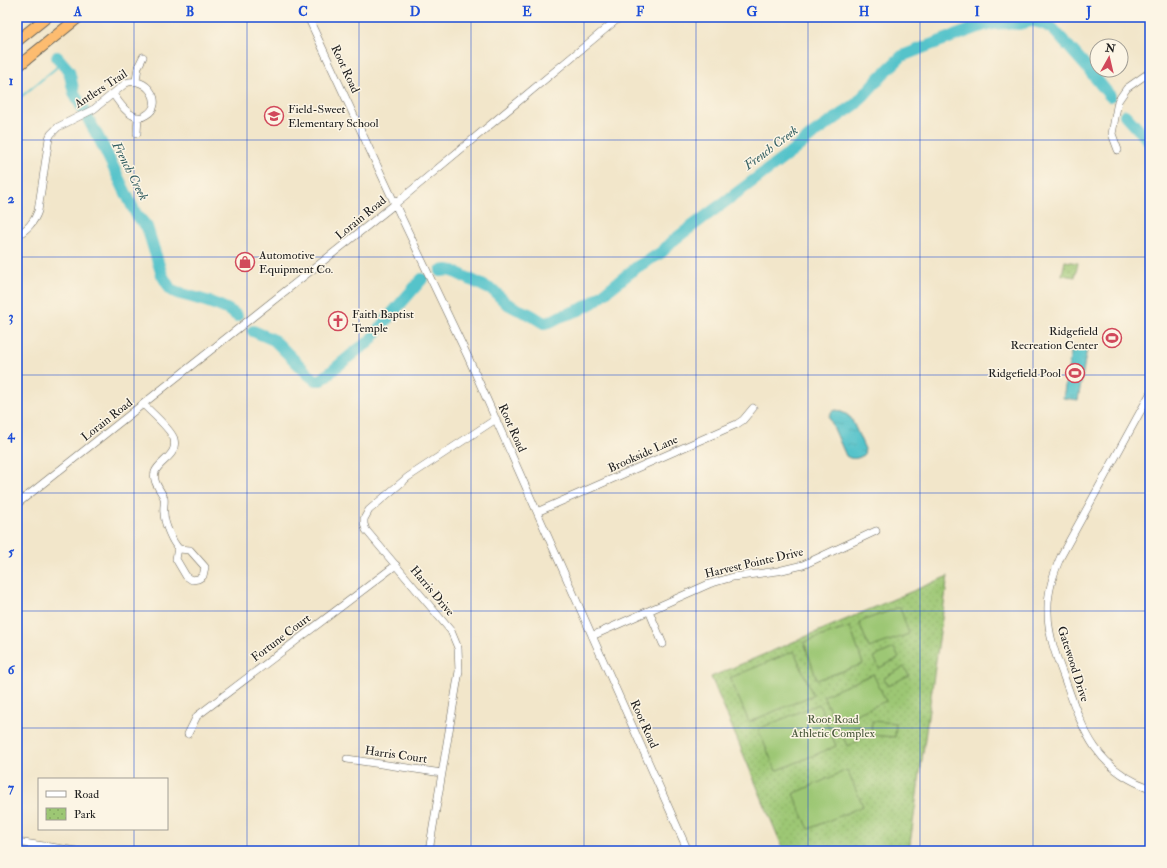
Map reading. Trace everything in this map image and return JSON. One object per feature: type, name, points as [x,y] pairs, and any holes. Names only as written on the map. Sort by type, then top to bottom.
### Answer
[{"type":"highway","points":[[17,41],[47,17]]},
{"type":"highway","points":[[17,67],[79,17]]},
{"type":"street","name":"Root Road","points":[[308,17],[468,357],[688,851]]},
{"type":"street","name":"Lorain Road","points":[[17,504],[144,405],[395,204],[620,17]]},
{"type":"street","name":"Antlers Trail","points":[[17,236],[32,224],[38,211],[49,138],[51,134],[58,127],[94,109],[126,83],[136,81],[138,67],[143,57]]},
{"type":"street","points":[[1118,150],[1112,134],[1118,101],[1127,88],[1150,72]]},
{"type":"street","points":[[113,94],[129,114],[138,117],[148,114],[152,110],[154,100],[153,95],[145,85],[136,81]]},
{"type":"street","points":[[137,133],[138,117]]},
{"type":"street","name":"Gatewood Drive","points":[[1150,394],[1060,556],[1052,579],[1048,610],[1048,623],[1052,644],[1084,732],[1105,760],[1130,779],[1150,788]]},
{"type":"street","points":[[144,405],[172,434],[174,440],[172,453],[156,471],[154,477],[164,499],[164,514],[175,545],[178,548],[190,550],[205,567],[203,576],[198,580],[192,580],[186,576],[176,559],[178,548]]},
{"type":"street","name":"Brookside Lane","points":[[537,512],[737,424],[743,420],[753,408]]},
{"type":"street","name":"Harris Drive","points":[[429,851],[459,671],[458,648],[451,631],[366,530],[364,521],[367,512],[408,477],[496,419]]},
{"type":"street","name":"Harvest Pointe Drive","points":[[592,636],[716,582],[740,576],[778,571],[803,564],[876,531]]},
{"type":"street","name":"Fortune Court","points":[[188,734],[197,716],[396,565]]},
{"type":"street","points":[[648,611],[663,644]]},
{"type":"street","name":"Harris Court","points":[[348,759],[442,773]]},
{"type":"street","points":[[17,842],[77,851]]},
{"type":"green space","points":[[1065,261],[1078,263],[1075,277],[1062,275]]},
{"type":"green space","name":"Root Road Athletic Complex","points":[[948,576],[909,851],[784,851],[711,677]]},
{"type":"green space","points":[[900,607],[909,634],[869,648],[859,622]]},
{"type":"green space","points":[[850,627],[863,664],[817,680],[804,642]]},
{"type":"green space","points":[[894,648],[899,658],[879,668],[874,657]]},
{"type":"green space","points":[[794,651],[813,695],[749,722],[730,678]]},
{"type":"green space","points":[[904,667],[909,675],[888,686],[884,678]]},
{"type":"green space","points":[[873,674],[886,701],[836,723],[823,696]]},
{"type":"green space","points":[[819,704],[836,746],[776,771],[758,729]]},
{"type":"green space","points":[[872,721],[896,723],[895,737],[871,735]]},
{"type":"green space","points":[[860,726],[865,738],[847,746],[842,734]]},
{"type":"green space","points":[[847,770],[863,806],[809,829],[793,794]]},
{"type":"water","name":"Ridgefield Pool","points":[[1072,346],[1087,349],[1078,400],[1063,398]]},
{"type":"water","points":[[837,410],[851,418],[865,449],[864,455],[855,458],[846,456],[829,417],[832,411]]},
{"type":"waterway","name":"French Creek","points":[[441,271],[453,271],[494,291],[506,303],[544,323],[579,310],[592,303],[637,267],[662,252],[671,242],[793,151],[813,134],[856,104],[882,75],[902,56],[984,25],[1003,23],[1019,24],[1033,21],[1044,24],[1053,29],[1110,96]]},
{"type":"waterway","name":"French Creek","points":[[17,100],[56,68],[58,62],[57,57]]},
{"type":"waterway","name":"French Creek","points":[[57,57],[69,71],[74,93],[103,146],[136,214],[147,227],[162,275],[171,290],[225,308],[237,316]]},
{"type":"waterway","name":"French Creek","points":[[1125,115],[1150,142]]},
{"type":"waterway","name":"French Creek","points":[[253,331],[274,340],[309,375],[315,380],[321,380],[369,342],[422,279]]},
{"type":"place","name":"Field-Sweet Elementary School","points":[[274,116]]},
{"type":"place","name":"Automotive Equipment Co.","points":[[245,262]]},
{"type":"place","name":"Faith Baptist Temple","points":[[338,321]]},
{"type":"place","name":"Ridgefield Recreation Center","points":[[1112,338]]},
{"type":"place","name":"Ridgefield Pool","points":[[1075,373]]}]
